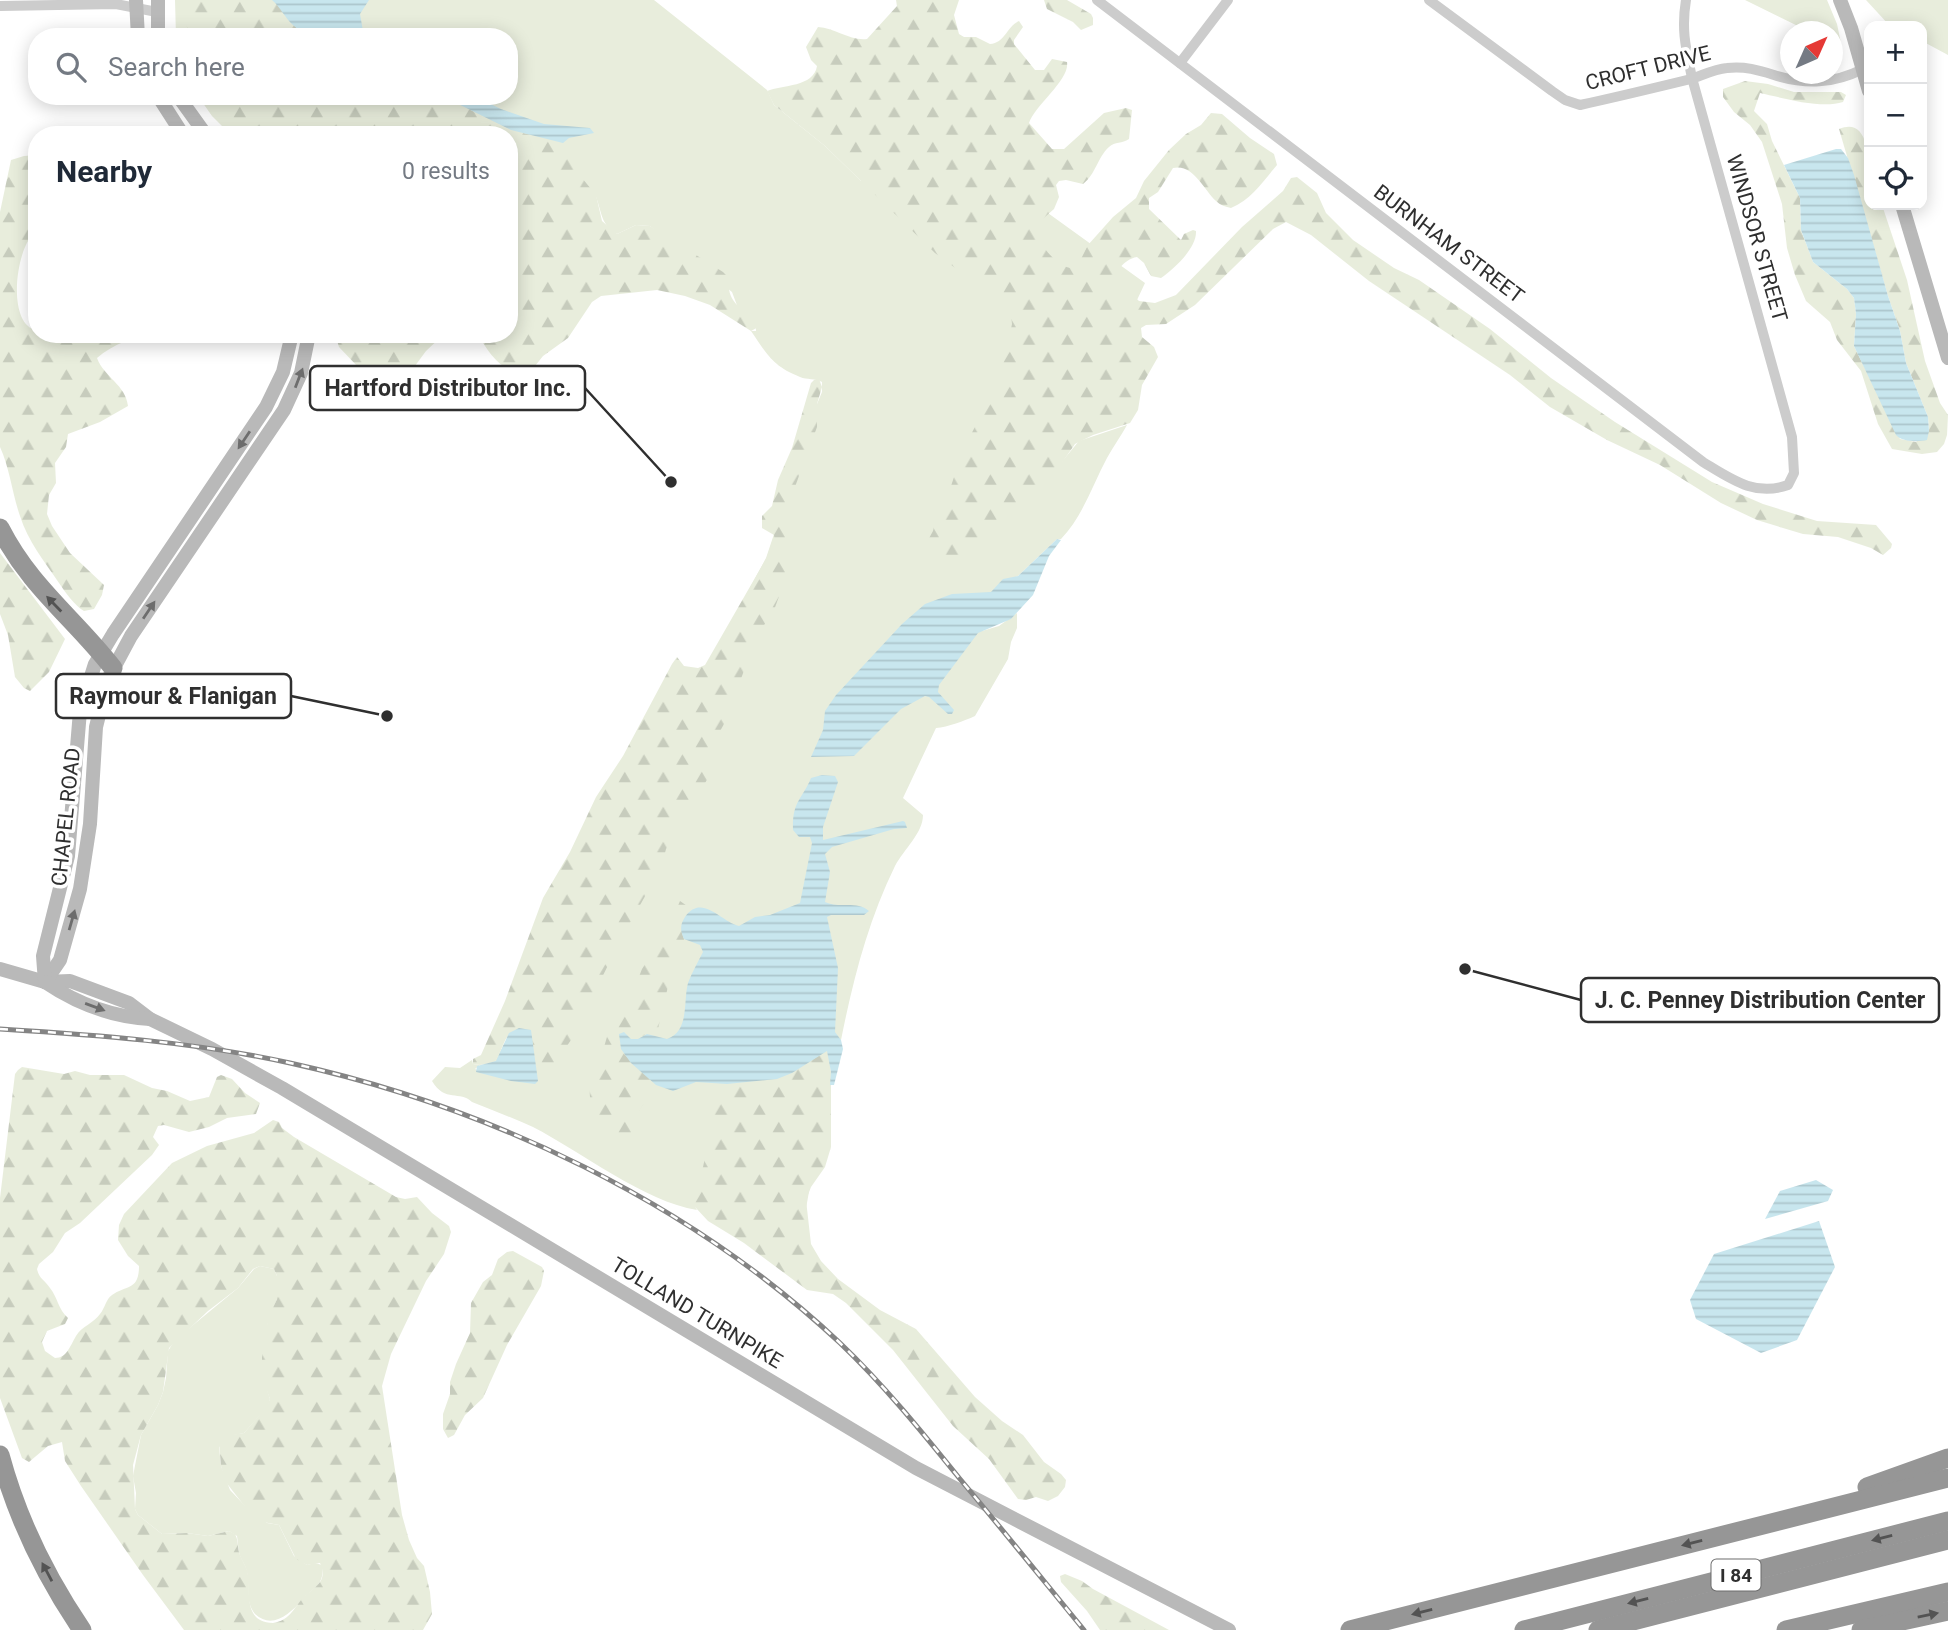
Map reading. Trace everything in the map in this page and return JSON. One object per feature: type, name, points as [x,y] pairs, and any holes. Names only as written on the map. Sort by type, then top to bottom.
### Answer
[{"type":"highway","points":[[0,528],[11,549],[40,589],[107,660]]},
{"type":"highway","points":[[0,1455],[29,1536],[57,1591],[82,1630]]},
{"type":"highway","points":[[1732,1532],[1948,1458]]},
{"type":"highway","points":[[1350,1630],[1948,1478]]},
{"type":"highway","name":"I 84","points":[[1524,1630],[1948,1521]]},
{"type":"highway","points":[[1598,1630],[1948,1540]]},
{"type":"highway","points":[[1780,1583],[1811,1581],[1948,1554]]},
{"type":"highway","points":[[1857,1621],[1877,1601],[1948,1583]]},
{"type":"highway","points":[[1857,1621],[1948,1592]]},
{"type":"highway","points":[[1786,1630],[1948,1611]]},
{"type":"main road","points":[[1840,0],[1867,84]]},
{"type":"main road","points":[[136,4],[137,28]]},
{"type":"main road","points":[[157,6],[158,28]]},
{"type":"main road","points":[[164,105],[177,126]]},
{"type":"main road","points":[[184,105],[200,126]]},
{"type":"main road","points":[[1904,210],[1948,358]]},
{"type":"main road","name":"CHAPEL ROAD","points":[[45,982],[62,954],[83,877],[90,824],[96,727],[107,660],[195,512],[266,407],[283,372],[290,343]]},
{"type":"main road","name":"CHAPEL ROAD","points":[[45,982],[43,956],[65,873],[71,830],[80,711],[92,671],[131,636],[280,416],[301,373],[307,343]]},
{"type":"main road","points":[[266,407],[280,416]]},
{"type":"main road","points":[[195,512],[209,522]]},
{"type":"main road","points":[[65,873],[83,877]]},
{"type":"main road","name":"TOLLAND TURNPIKE","points":[[0,969],[45,982],[65,996],[124,1018],[150,1019],[222,1054],[926,1473],[1229,1630]]},
{"type":"street","name":"BURNHAM STREET","points":[[1097,0],[1703,462],[1739,485],[1761,490],[1788,485]]},
{"type":"street","points":[[1180,64],[1227,0]]},
{"type":"street","name":"CROFT DRIVE","points":[[1429,0],[1552,91],[1580,105],[1723,68],[1758,69],[1804,82],[1826,82],[1847,77],[1863,69]]},
{"type":"street","name":"WINDSOR STREET","points":[[1685,0],[1683,38],[1692,78],[1792,437],[1794,473],[1788,485]]},
{"type":"street","points":[[0,6],[157,6]]},
{"type":"green space","points":[[175,0],[654,0],[767,90],[774,105],[825,146],[861,181],[920,121],[1145,283],[1060,464],[1079,441],[1127,425],[1069,530],[1013,578],[982,631],[999,626],[1017,613],[1017,628],[1008,659],[975,716],[936,728],[903,798],[923,815],[922,822],[885,887],[856,973],[841,1040],[836,1036],[795,1272],[695,1207],[697,1210],[677,1205],[635,1187],[533,1127],[463,1097],[442,1092],[432,1081],[445,1067],[460,1068],[472,1060],[473,1064],[480,1065],[475,1069],[488,1074],[766,558],[817,425],[817,404],[822,392],[822,382],[800,377],[776,364],[751,331],[756,331],[755,317],[738,308],[732,292],[650,226],[636,225],[617,234],[612,230],[605,223],[596,197],[518,141],[518,126],[222,126],[204,105],[518,105],[518,28],[176,28]]},
{"type":"green space","points":[[184,0],[272,0],[297,28],[187,28]]},
{"type":"green space","points":[[896,0],[959,0],[954,15],[959,34],[976,37],[990,44],[1003,38],[1019,21],[1023,27],[1014,44],[1035,70],[1044,70],[1052,59],[1067,62],[1063,77],[1029,123],[1052,149],[1064,149],[1104,113],[1126,108],[1132,110],[1129,139],[1109,147],[1083,184],[1059,181],[1056,185],[1059,197],[1054,209],[1037,224],[1042,244],[1052,257],[1064,266],[1070,268],[1081,259],[1088,245],[1113,217],[1136,198],[1144,181],[1169,150],[1186,134],[1201,125],[1211,113],[1222,114],[1274,154],[1277,165],[1251,195],[1231,208],[1216,201],[1192,173],[1173,168],[1158,192],[1149,198],[1149,209],[1181,240],[1184,234],[1196,231],[1193,244],[1178,264],[1161,278],[1151,276],[1137,257],[1127,261],[1116,273],[1112,284],[1111,289],[1116,297],[1131,296],[1139,301],[1155,303],[1176,295],[1242,227],[1283,191],[1291,178],[1297,177],[1317,193],[1326,213],[1353,240],[1394,268],[1419,280],[1490,329],[1551,378],[1615,422],[1712,482],[1763,504],[1817,521],[1876,525],[1892,544],[1891,548],[1883,555],[1838,537],[1803,534],[1757,520],[1721,503],[1660,465],[1607,440],[1550,407],[1510,375],[1369,281],[1311,235],[1286,222],[1273,229],[1195,305],[1166,324],[1146,325],[1141,328],[1142,337],[1154,347],[1158,357],[1142,385],[1138,410],[1130,423],[1075,444],[1043,497],[975,553],[959,559],[933,556],[928,551],[927,542],[946,501],[963,450],[996,386],[1006,353],[1012,324],[1011,314],[1001,302],[935,253],[825,146],[774,105],[767,91],[804,82],[815,73],[817,66],[811,60],[806,47],[818,27],[867,39],[897,6]]},
{"type":"green space","points":[[1044,0],[1067,0],[1091,14],[1093,25],[1081,30],[1073,22],[1047,9]]},
{"type":"green space","points":[[1745,0],[1827,0],[1836,21],[1788,21]]},
{"type":"green space","points":[[1866,0],[1948,0],[1948,55],[1927,44],[1927,21],[1885,21]]},
{"type":"green space","points":[[1745,81],[1768,84],[1794,92],[1841,92],[1846,95],[1843,102],[1824,104],[1760,93],[1754,111],[1767,124],[1772,141],[1800,198],[1801,230],[1813,262],[1847,289],[1854,298],[1854,346],[1900,439],[1916,442],[1929,431],[1928,417],[1906,363],[1900,331],[1839,129],[1851,127],[1859,131],[1864,138],[1864,210],[1884,210],[1907,280],[1925,361],[1940,403],[1948,415],[1947,435],[1937,452],[1922,454],[1892,449],[1878,424],[1861,371],[1837,340],[1830,322],[1806,301],[1787,248],[1782,204],[1762,142],[1750,125],[1734,112],[1723,97],[1723,89]]},
{"type":"green space","points":[[216,105],[460,105],[503,126],[239,126]]},
{"type":"green space","points":[[518,132],[563,143],[574,155],[582,178],[596,195],[602,221],[617,234],[636,225],[650,226],[723,272],[730,279],[730,293],[737,305],[763,318],[766,323],[751,331],[710,305],[657,290],[601,296],[592,302],[568,338],[543,356],[531,371],[513,371],[506,368],[483,343],[518,343]]},
{"type":"green space","points":[[28,156],[28,242],[19,266],[17,300],[28,326],[28,343],[123,343],[97,358],[123,392],[128,406],[100,422],[68,434],[66,447],[55,463],[56,483],[49,495],[47,514],[52,526],[70,553],[104,585],[94,609],[84,611],[64,590],[27,534],[0,447],[0,212],[11,160]]},
{"type":"green space","points":[[338,343],[434,343],[412,370],[391,372],[357,366]]},
{"type":"green space","points":[[819,379],[822,387],[817,404],[817,427],[785,514],[790,539],[787,575],[774,610],[757,636],[724,724],[715,740],[713,764],[708,778],[666,849],[661,868],[622,937],[571,1040],[549,1072],[538,1074],[530,1028],[521,1028],[510,1033],[495,1062],[473,1064],[473,1059],[481,1055],[505,1001],[543,898],[570,852],[596,797],[623,756],[672,664],[677,657],[684,666],[698,668],[705,665],[775,543],[774,535],[762,528],[762,516],[772,506],[778,480],[792,448],[811,383]]},
{"type":"green space","points":[[0,553],[65,639],[49,672],[30,691],[15,677],[8,635],[0,614]]},
{"type":"green space","points":[[680,901],[690,908],[681,930],[683,946],[670,978],[658,1029],[654,1035],[636,1038],[622,1032],[622,1052],[656,1085],[635,1117],[632,1145],[627,1148],[614,1142],[591,1110],[589,1084],[597,1071],[609,1030],[629,1002],[642,969],[671,922]]},
{"type":"green space","points":[[828,1051],[831,1072],[831,1147],[825,1167],[811,1187],[806,1200],[811,1244],[821,1261],[838,1279],[880,1310],[916,1329],[975,1397],[1023,1435],[1044,1462],[1066,1480],[1065,1487],[1058,1496],[1048,1501],[1036,1497],[1018,1499],[989,1459],[953,1426],[893,1350],[846,1303],[833,1294],[807,1290],[744,1243],[708,1221],[695,1207],[694,1197],[717,1102],[727,1084],[755,1081],[781,1074]]},
{"type":"green space","points":[[22,1067],[64,1074],[75,1071],[90,1075],[124,1075],[190,1101],[209,1097],[217,1077],[221,1075],[232,1079],[245,1093],[260,1103],[256,1114],[227,1118],[209,1127],[189,1132],[164,1125],[158,1126],[153,1137],[159,1145],[152,1155],[80,1223],[65,1233],[53,1252],[39,1264],[39,1275],[53,1292],[68,1318],[65,1324],[47,1331],[42,1342],[45,1351],[55,1358],[65,1354],[79,1333],[100,1314],[110,1297],[137,1280],[139,1266],[128,1256],[118,1240],[119,1225],[124,1214],[172,1163],[207,1146],[254,1133],[273,1120],[279,1122],[282,1128],[294,1137],[396,1197],[417,1197],[449,1226],[451,1232],[444,1254],[426,1281],[391,1354],[382,1386],[402,1515],[409,1540],[424,1566],[430,1592],[432,1614],[423,1630],[184,1630],[81,1486],[65,1461],[62,1442],[48,1446],[29,1462],[22,1458],[0,1398],[0,1198],[15,1074]],"holes":[[[260,1266],[274,1269],[277,1276],[277,1299],[268,1319],[262,1357],[262,1378],[270,1399],[244,1433],[223,1436],[219,1443],[225,1481],[253,1517],[279,1525],[296,1559],[307,1565],[320,1563],[323,1575],[319,1584],[286,1617],[273,1623],[263,1621],[252,1611],[247,1570],[235,1534],[229,1531],[208,1536],[162,1534],[138,1515],[135,1509],[133,1465],[141,1435],[163,1392],[169,1348],[208,1311],[238,1288],[253,1269]]]},
{"type":"green space","points":[[513,1251],[542,1267],[544,1271],[541,1286],[507,1345],[483,1398],[465,1415],[454,1435],[448,1438],[443,1429],[443,1414],[456,1364],[470,1333],[471,1303],[483,1282],[492,1275],[498,1259]]},
{"type":"green space","points":[[260,1266],[274,1269],[277,1276],[277,1299],[268,1322],[262,1374],[270,1399],[268,1406],[244,1433],[234,1435],[219,1447],[221,1466],[230,1490],[249,1510],[267,1523],[279,1525],[294,1556],[307,1565],[322,1565],[322,1578],[317,1586],[292,1610],[280,1618],[268,1621],[255,1614],[250,1604],[247,1572],[240,1555],[237,1536],[229,1531],[208,1536],[162,1534],[138,1515],[135,1509],[133,1476],[141,1435],[163,1392],[168,1351],[175,1340],[238,1288],[254,1269]]},
{"type":"green space","points":[[1065,1574],[1169,1630],[1100,1630],[1061,1582],[1060,1576]]},
{"type":"water","points":[[272,0],[369,0],[360,14],[362,28],[297,28]]},
{"type":"water","points":[[460,105],[493,105],[544,124],[590,128],[594,133],[569,138],[563,143],[518,132],[518,126],[503,126]]},
{"type":"water","points":[[1841,149],[1848,158],[1854,175],[1900,331],[1906,363],[1928,417],[1927,440],[1906,440],[1896,435],[1854,346],[1854,298],[1847,289],[1813,262],[1801,230],[1800,198],[1784,165]]},
{"type":"water","points":[[1057,539],[1061,540],[1049,556],[1033,595],[1011,619],[978,633],[939,685],[938,692],[954,710],[952,714],[948,714],[925,696],[901,709],[854,756],[811,757],[823,730],[825,711],[836,695],[902,624],[925,604],[952,594],[991,592],[1003,579],[1018,576]]},
{"type":"water","points":[[835,776],[838,782],[823,827],[823,840],[903,821],[907,828],[894,829],[832,847],[825,854],[830,872],[825,902],[859,906],[869,911],[864,915],[827,917],[838,968],[835,1032],[843,1049],[834,1085],[830,1085],[831,1072],[827,1051],[777,1079],[727,1084],[696,1082],[673,1091],[656,1085],[631,1063],[621,1049],[619,1034],[624,1032],[631,1039],[647,1034],[667,1039],[679,1029],[684,1015],[688,983],[703,952],[700,945],[684,939],[682,933],[682,923],[691,910],[705,908],[739,926],[755,917],[770,915],[800,903],[812,843],[810,837],[799,837],[793,830],[794,813],[811,778]]},
{"type":"water","points":[[519,1028],[531,1030],[538,1081],[535,1084],[511,1081],[476,1072],[477,1066],[496,1061],[509,1033]]},
{"type":"water","points":[[1816,1180],[1833,1190],[1828,1201],[1765,1219],[1780,1191]]},
{"type":"water","points":[[1819,1221],[1835,1267],[1797,1340],[1761,1353],[1696,1319],[1690,1300],[1714,1254]]},
{"type":"railway","points":[[0,1029],[109,1037],[218,1050],[290,1063],[365,1082],[439,1105],[512,1134],[584,1167],[653,1204],[719,1246],[782,1292],[840,1343],[917,1426],[1084,1630]]},
{"type":"place","name":"Hartford Distributor Inc.","points":[[671,482]]},
{"type":"place","name":"Raymour & Flanigan","points":[[387,716]]},
{"type":"place","name":"J. C. Penney Distribution Center","points":[[1465,969]]}]
